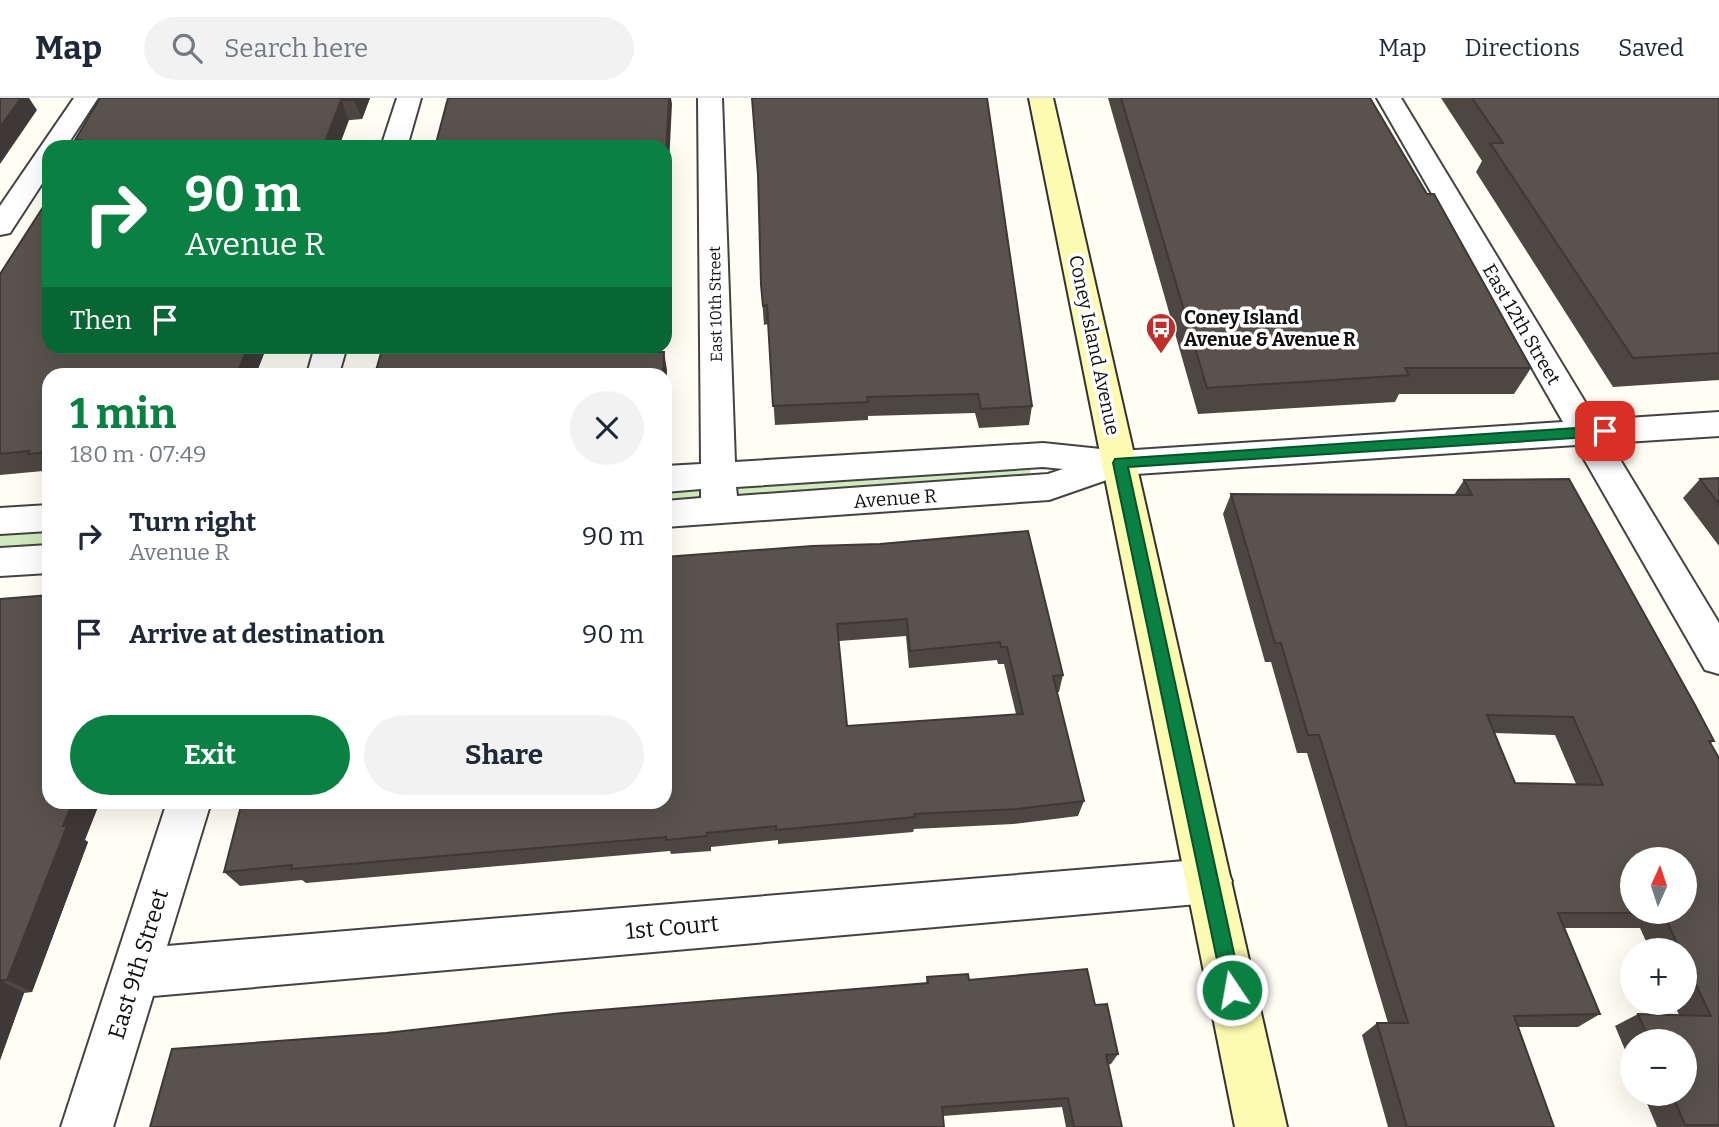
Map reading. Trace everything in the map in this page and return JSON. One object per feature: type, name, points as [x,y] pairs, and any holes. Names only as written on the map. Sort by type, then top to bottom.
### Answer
[{"type":"main road","name":"Coney Island Avenue","points":[[1041,98],[1261,1127]]},
{"type":"street","points":[[58,140],[86,98]]},
{"type":"street","points":[[396,140],[409,98]]},
{"type":"street","name":"East 10th Street","points":[[710,98],[719,510]]},
{"type":"street","name":"East 12th Street","points":[[1389,98],[1719,658]]},
{"type":"street","points":[[0,227],[42,164]]},
{"type":"street","name":"Avenue R","points":[[672,478],[1043,455],[1120,463],[1719,424]]},
{"type":"street","name":"Avenue R","points":[[672,513],[1049,487],[1120,463]]},
{"type":"street","points":[[0,521],[42,518]]},
{"type":"street","points":[[0,562],[42,559]]},
{"type":"street","name":"East 9th Street","points":[[87,1127],[187,809]]},
{"type":"street","name":"1st Court","points":[[135,973],[1209,881]]},
{"type":"green space","points":[[1018,463],[1031,470],[1029,478],[672,504],[672,486]]},
{"type":"green space","points":[[42,527],[42,546],[0,549],[0,530]]},
{"type":"building","points":[[0,98],[21,98],[0,127]]},
{"type":"building","points":[[100,98],[355,98],[341,100],[326,140],[75,140]]},
{"type":"building","points":[[448,98],[669,98],[667,140],[437,140]]},
{"type":"building","points":[[752,98],[987,98],[1032,406],[981,409],[978,394],[867,397],[868,402],[773,406],[767,305],[763,306],[761,285],[758,175]]},
{"type":"building","points":[[1121,98],[1370,98],[1427,194],[1434,194],[1531,368],[1405,368],[1409,375],[1207,388]]},
{"type":"building","points":[[1472,98],[1719,98],[1719,353],[1633,358],[1490,143],[1503,143]]},
{"type":"building","points":[[42,209],[42,354],[245,354],[239,368],[42,368],[42,453],[0,454],[0,274]]},
{"type":"building","points":[[381,354],[664,354],[663,368],[377,368]]},
{"type":"building","points":[[1719,478],[1719,504],[1700,479]]},
{"type":"building","points":[[1569,479],[1714,741],[1709,741],[1719,758],[1719,1125],[1685,1125],[1677,1106],[1697,1106],[1697,1029],[1645,1029],[1638,1015],[1711,1016],[1697,987],[1697,938],[1674,938],[1668,924],[1698,924],[1698,847],[1620,847],[1620,913],[1558,913],[1600,1014],[1514,1016],[1554,1127],[1407,1127],[1377,1023],[1408,1023],[1319,735],[1308,735],[1281,643],[1275,643],[1231,494],[1472,495],[1464,480]],"holes":[[[1487,715],[1573,717],[1603,785],[1515,783]]]},
{"type":"building","points":[[1028,531],[1063,675],[1053,676],[1084,801],[1017,809],[914,814],[915,817],[776,830],[776,826],[666,840],[666,837],[291,869],[292,865],[224,872],[240,809],[672,809],[672,556],[880,544]],"holes":[[[907,619],[910,651],[1000,642],[1001,647],[1007,647],[1023,714],[847,726],[837,624]]]},
{"type":"building","points":[[42,596],[42,809],[70,809],[63,826],[67,826],[7,980],[0,980],[0,599]]},
{"type":"building","points":[[1087,969],[1095,1005],[1107,1004],[1118,1054],[1106,1055],[1122,1127],[1074,1127],[1068,1098],[942,1107],[944,1127],[150,1127],[172,1049],[386,1033],[563,1013],[928,983],[927,977],[968,974],[969,980]]},
{"type":"place","name":"Coney Island Avenue & Avenue R","points":[[1161,355]]},
{"type":"route","points":[[1232,990],[1120,463],[1605,431]]}]
